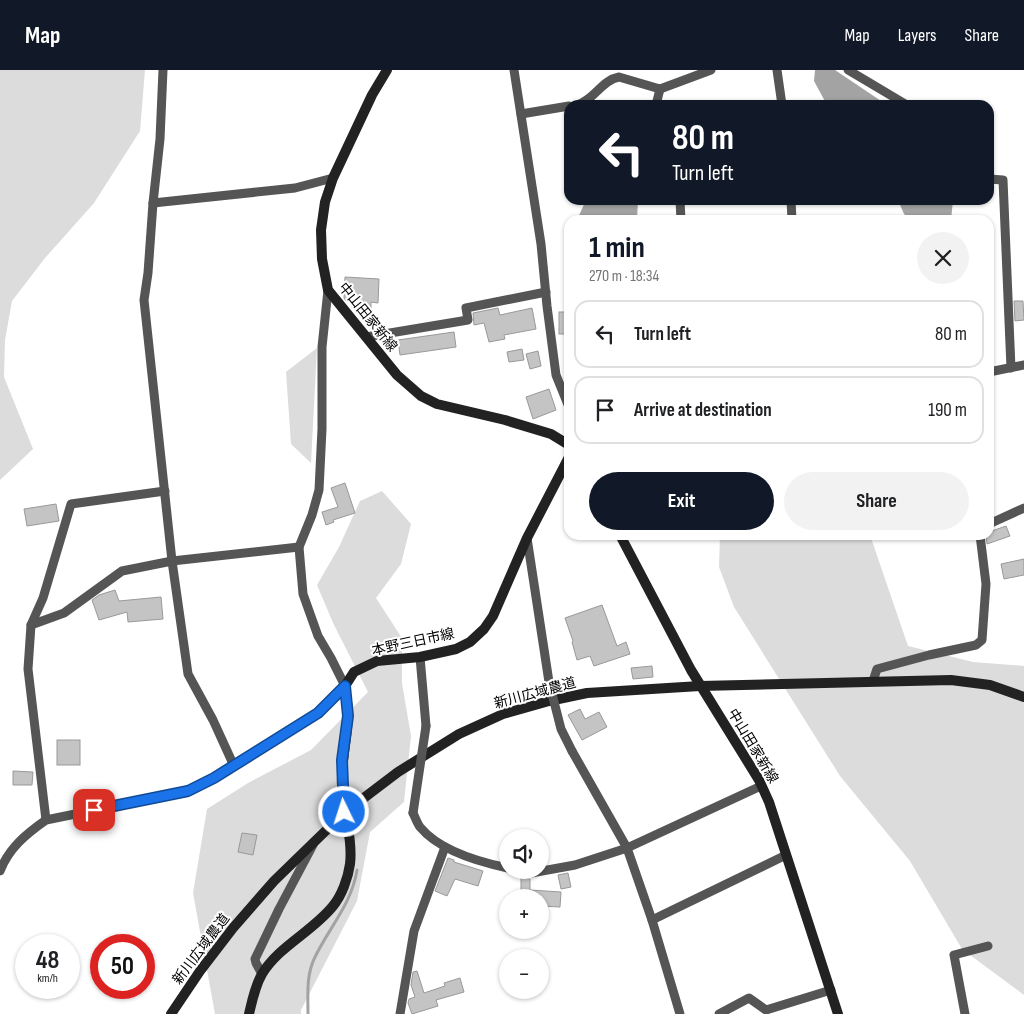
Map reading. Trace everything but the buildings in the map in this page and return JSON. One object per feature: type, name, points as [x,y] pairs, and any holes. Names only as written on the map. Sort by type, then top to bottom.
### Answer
[{"type":"main road","name":"中山田家新線","points":[[387,70],[372,95],[333,178],[325,202],[321,230],[322,259],[328,290],[397,375],[421,396],[437,404],[506,420],[551,434],[564,442]]},
{"type":"main road","name":"本野三日市線","points":[[345,686],[354,672],[377,661],[420,657],[456,648],[470,642],[484,629],[493,616],[527,538],[564,467]]},
{"type":"main road","name":"中山田家新線","points":[[623,540],[700,686],[769,802],[838,1014]]},
{"type":"main road","name":"新川広域農道","points":[[171,1014],[200,971],[233,928],[274,881],[344,812],[398,772],[459,734],[503,714],[549,701],[588,693],[700,686],[951,680],[990,685],[1024,697]]},
{"type":"main road","points":[[249,1014],[262,974],[273,959],[333,906],[342,890],[350,864],[349,837],[344,812],[342,760],[348,716],[345,686]]},
{"type":"street","points":[[163,70],[160,139],[152,203],[148,273],[144,300],[172,561],[188,674],[213,720],[234,766]]},
{"type":"street","points":[[514,70],[541,244],[556,375],[564,395]]},
{"type":"street","points":[[587,100],[612,78],[619,77],[660,88],[711,70]]},
{"type":"street","points":[[777,70],[781,100]]},
{"type":"street","points":[[848,70],[899,100]]},
{"type":"street","points":[[658,100],[660,88]]},
{"type":"street","points":[[521,114],[564,107]]},
{"type":"street","points":[[152,203],[295,188],[333,178]]},
{"type":"street","points":[[994,179],[1003,180],[1010,368]]},
{"type":"street","points":[[0,871],[12,848],[46,820],[188,791],[234,766],[318,713],[345,686],[332,658],[318,636],[303,594],[299,547],[312,515],[319,490],[322,429],[322,346],[328,290]]},
{"type":"street","points":[[366,337],[468,320],[466,308],[546,292]]},
{"type":"street","points":[[994,371],[1024,365]]},
{"type":"street","points":[[46,820],[28,669],[31,625],[43,598],[70,504],[165,491]]},
{"type":"street","points":[[994,522],[1024,508]]},
{"type":"street","points":[[527,538],[549,682],[561,729],[627,848],[652,920],[680,1014]]},
{"type":"street","points":[[873,681],[876,669],[976,645],[982,640],[986,584],[981,540]]},
{"type":"street","points":[[31,625],[64,613],[122,571],[172,561],[299,547]]},
{"type":"street","points":[[420,657],[426,726],[413,813],[420,827],[445,847],[485,863],[499,866]]},
{"type":"street","points":[[549,870],[575,865],[627,848],[761,786]]},
{"type":"street","points":[[262,974],[256,959],[279,909],[315,841]]},
{"type":"street","points":[[400,1014],[414,931],[445,847]]},
{"type":"street","points":[[652,920],[786,856]]},
{"type":"street","points":[[965,1014],[954,955],[988,946]]},
{"type":"street","points":[[722,1013],[749,998],[766,1010],[831,990]]},
{"type":"shaded area","points":[[0,70],[145,70],[140,131],[94,203],[45,258],[12,301],[5,340],[4,377],[33,449],[0,480]]},
{"type":"shaded area","points":[[815,70],[835,70],[880,100],[824,100],[814,81]]},
{"type":"shaded area","points":[[584,205],[638,205],[637,215],[579,215]]},
{"type":"shaded area","points":[[900,205],[952,205],[952,215],[904,214]]},
{"type":"shaded area","points":[[317,348],[311,463],[291,444],[286,372]]},
{"type":"shaded area","points":[[382,491],[411,524],[401,564],[376,598],[402,638],[402,683],[411,736],[404,802],[370,832],[357,901],[301,1010],[301,1014],[215,1014],[193,893],[207,809],[248,783],[311,750],[368,692],[334,625],[317,585],[339,547],[360,501]]},
{"type":"shaded area","points":[[720,540],[872,540],[908,646],[973,662],[1024,666],[1024,995],[962,949],[910,861],[840,776],[734,607],[719,567]]},
{"type":"waterway","points":[[308,1014],[308,985],[312,964],[345,904],[357,870]]},
{"type":"route","points":[[94,810],[188,791],[214,778],[318,713],[345,686],[348,716],[342,760],[344,812]]}]
